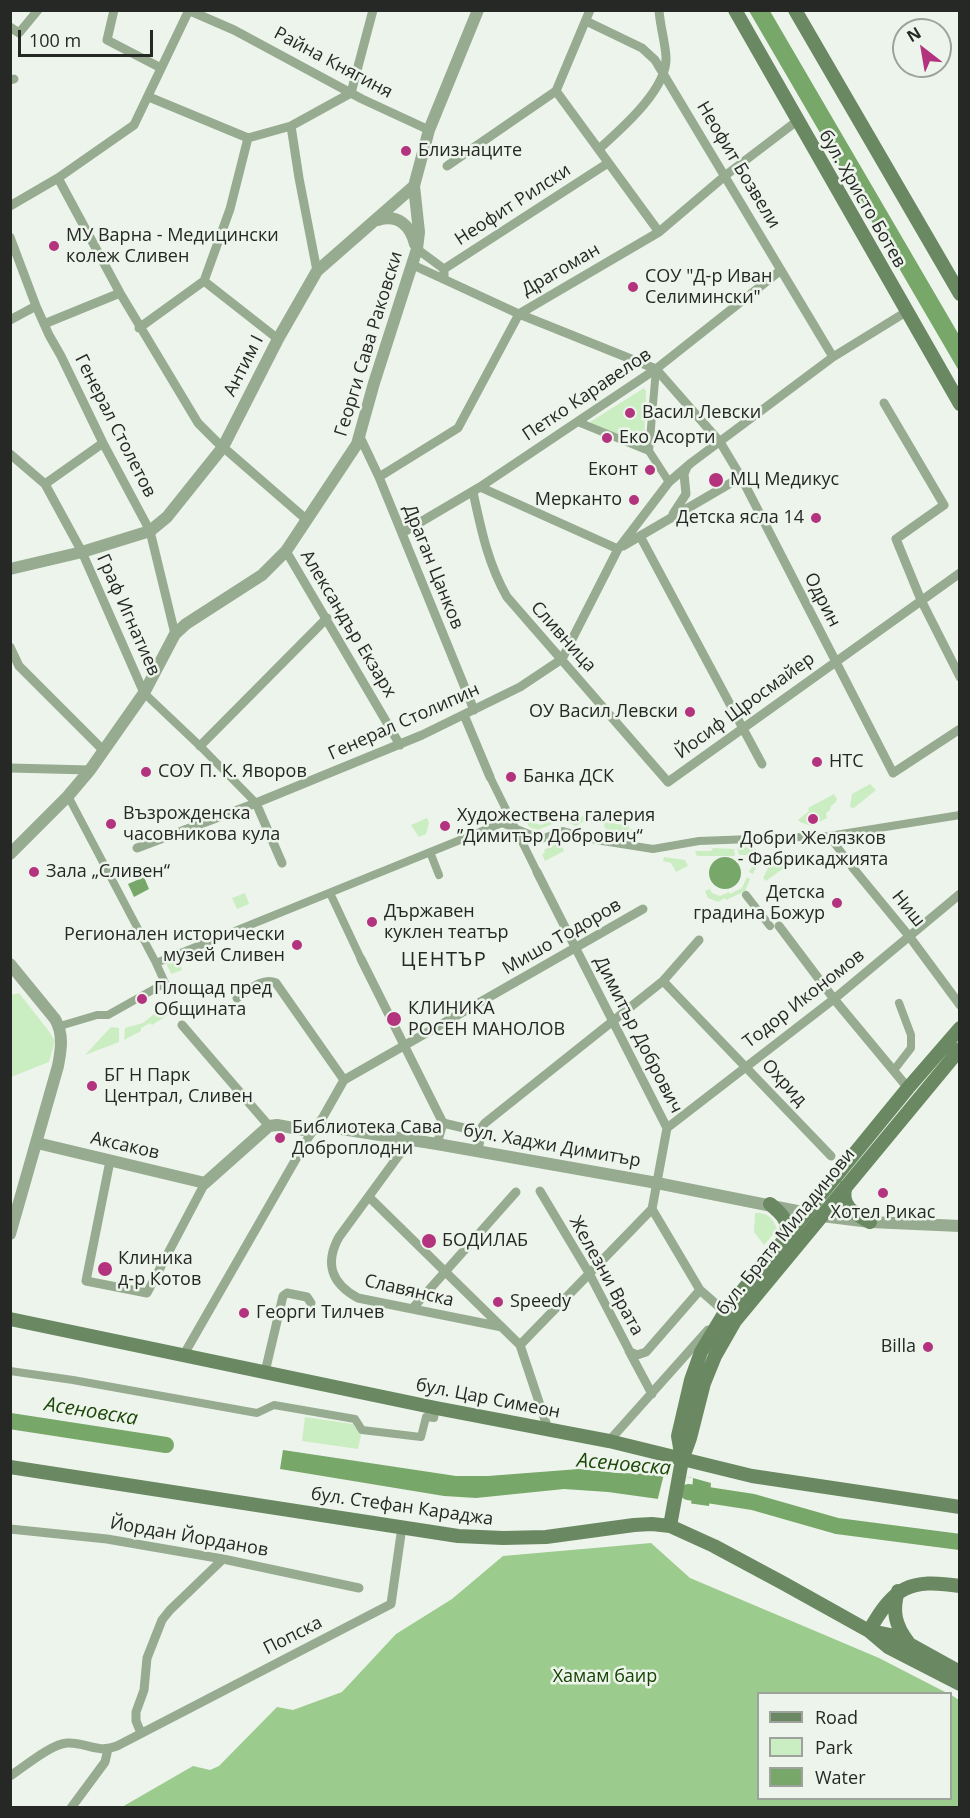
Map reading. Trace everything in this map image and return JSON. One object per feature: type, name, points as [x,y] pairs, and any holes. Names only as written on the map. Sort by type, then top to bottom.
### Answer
[{"type":"main road","name":"бул. Христо Ботев","points":[[735,10],[960,404]]},
{"type":"main road","name":"бул. Христо Ботев","points":[[795,10],[960,294]]},
{"type":"main road","name":"бул. Братя Миладинови","points":[[682,1460],[678,1436],[691,1380],[701,1352],[725,1312],[908,1088],[960,1028]]},
{"type":"main road","name":"бул. Братя Миладинови","points":[[670,1526],[682,1460],[704,1383],[715,1356],[735,1321],[960,1049]]},
{"type":"main road","points":[[846,1186],[844,1195],[846,1205],[856,1215],[870,1222]]},
{"type":"main road","points":[[770,1204],[783,1215],[787,1222],[786,1238]]},
{"type":"main road","name":"бул. Цар Симеон","points":[[10,1320],[436,1408],[646,1448],[682,1460],[752,1476],[960,1507]]},
{"type":"main road","name":"бул. Стефан Караджа","points":[[10,1467],[458,1536],[503,1539],[546,1537],[643,1524],[670,1526],[714,1546],[891,1642]]},
{"type":"main road","points":[[869,1631],[888,1600],[898,1591],[914,1585],[929,1583],[960,1586]]},
{"type":"main road","points":[[898,1591],[894,1611],[896,1622],[909,1645]]},
{"type":"main road","points":[[891,1642],[909,1645],[960,1672]]},
{"type":"main road","points":[[891,1642],[960,1684]]},
{"type":"street","points":[[10,27],[19,33],[38,10]]},
{"type":"street","points":[[114,10],[107,40],[161,68]]},
{"type":"street","points":[[149,97],[249,138],[291,126],[351,93],[373,10]]},
{"type":"street","name":"Георги Сава Раковски","points":[[10,854],[68,796],[90,770],[144,693],[175,634],[186,624],[262,575],[286,551],[354,451],[417,249],[418,232],[414,186],[429,130],[478,10]]},
{"type":"street","points":[[447,166],[556,91],[590,10]]},
{"type":"street","points":[[599,149],[633,118],[653,92],[663,73],[666,57],[659,10]]},
{"type":"street","points":[[10,206],[58,178],[134,125],[189,11]]},
{"type":"street","name":"Райна Княгиня","points":[[189,11],[234,30],[351,93],[429,130]]},
{"type":"street","name":"Неофит Бозвели","points":[[586,21],[650,53],[726,175],[833,357]]},
{"type":"street","points":[[556,91],[659,232]]},
{"type":"street","name":"Драгоман","points":[[379,477],[458,428],[519,314],[659,232],[726,175],[797,121]]},
{"type":"street","points":[[291,126],[298,178],[317,271]]},
{"type":"street","points":[[140,328],[204,281],[230,209],[249,138]]},
{"type":"street","name":"Неофит Рилски","points":[[444,274],[608,163]]},
{"type":"street","points":[[58,178],[120,293],[198,423],[307,520]]},
{"type":"street","name":"Антим I","points":[[10,569],[82,552],[150,531],[167,517],[223,447],[278,339],[317,271],[414,186]]},
{"type":"street","points":[[377,220],[391,218],[402,221],[410,230],[417,249],[444,274]]},
{"type":"street","name":"Генерал Столетов","points":[[10,237],[14,256],[44,324],[150,531],[175,634]]},
{"type":"street","points":[[412,265],[444,274],[519,314],[656,369],[649,451]]},
{"type":"street","name":"Петко Каравелов","points":[[402,533],[477,490],[656,369],[781,270]]},
{"type":"street","points":[[204,281],[278,339]]},
{"type":"street","points":[[44,324],[120,293]]},
{"type":"street","points":[[10,320],[36,306]]},
{"type":"street","name":"Генерал Столипин","points":[[137,848],[400,745],[520,687],[562,659],[618,549],[669,482],[833,357],[906,312]]},
{"type":"street","name":"Одрин","points":[[656,369],[720,442],[741,477],[893,774],[960,729]]},
{"type":"street","points":[[884,403],[944,505],[896,539],[921,600],[956,662],[960,677]]},
{"type":"street","points":[[578,422],[649,451],[669,482]]},
{"type":"street","name":"Драган Цанков","points":[[360,436],[474,710]]},
{"type":"street","points":[[45,484],[103,443]]},
{"type":"street","name":"Граф Игнатиев","points":[[10,454],[45,484],[82,552],[144,693],[256,803]]},
{"type":"street","points":[[670,519],[684,499],[686,489],[684,474],[691,463]]},
{"type":"street","points":[[477,490],[618,549],[741,477]]},
{"type":"street","name":"Сливница","points":[[477,490],[487,553],[498,582],[516,609],[668,782]]},
{"type":"street","points":[[640,536],[762,764]]},
{"type":"street","name":"Александър Екзарх","points":[[286,551],[400,745]]},
{"type":"street","name":"Йосиф Щросмайер","points":[[668,782],[960,573]]},
{"type":"street","points":[[200,746],[327,618]]},
{"type":"street","points":[[10,646],[13,662],[104,751]]},
{"type":"street","points":[[464,715],[490,777]]},
{"type":"street","points":[[10,768],[90,770]]},
{"type":"street","name":"Димитър Добрович","points":[[490,777],[612,1023],[667,1128],[652,1209]]},
{"type":"street","points":[[58,1022],[108,1015],[165,983],[68,796]]},
{"type":"street","points":[[256,803],[282,864]]},
{"type":"street","points":[[156,963],[502,824],[542,839],[563,831],[596,840],[653,849],[699,841],[829,836],[960,815]]},
{"type":"street","name":"Ниш","points":[[829,836],[909,936],[960,1005]]},
{"type":"street","points":[[430,852],[439,875]]},
{"type":"street","points":[[330,893],[443,1124],[437,1144]]},
{"type":"street","name":"Тодор Икономов","points":[[667,1128],[834,999],[960,894]]},
{"type":"street","points":[[746,895],[908,1088]]},
{"type":"street","name":"Мишо Тодоров","points":[[344,1080],[644,909]]},
{"type":"street","points":[[478,1151],[485,1123],[663,981],[699,940]]},
{"type":"street","points":[[10,964],[58,1022],[60,1056],[10,1234]]},
{"type":"street","points":[[183,1356],[344,1080],[276,983],[270,980],[262,982],[237,998]]},
{"type":"street","name":"Охрид","points":[[663,981],[831,1156]]},
{"type":"street","points":[[894,1070],[911,1048],[911,1035],[899,1003]]},
{"type":"street","points":[[110,1161],[86,1281],[147,1293],[206,1183],[269,1126],[182,1025]]},
{"type":"street","points":[[443,1124],[481,1132]]},
{"type":"street","name":"бул. Хаджи Димитър","points":[[269,1126],[277,1125],[303,1130],[329,1127],[437,1144],[770,1204],[822,1216],[870,1222],[960,1226]]},
{"type":"street","name":"Славянска","points":[[410,1140],[333,1249],[331,1258],[333,1272],[346,1292],[358,1298],[502,1327]]},
{"type":"street","name":"Аксаков","points":[[37,1143],[206,1183]]},
{"type":"street","name":"Железни Врата","points":[[540,1191],[589,1273],[628,1349],[637,1355],[646,1352],[700,1290]]},
{"type":"street","points":[[412,1309],[516,1192]]},
{"type":"street","points":[[369,1197],[520,1345],[548,1429]]},
{"type":"street","points":[[520,1345],[652,1209],[700,1290],[725,1312]]},
{"type":"street","points":[[265,1372],[283,1296],[287,1293],[307,1297],[310,1303]]},
{"type":"street","name":"бул. Братя Миладинови","points":[[609,1441],[725,1312]]},
{"type":"street","points":[[628,1349],[652,1394]]},
{"type":"street","points":[[10,1371],[74,1380],[258,1413],[274,1406],[355,1419],[362,1430],[421,1437],[426,1417],[434,1418],[436,1408]]},
{"type":"street","name":"Попска","points":[[141,1733],[391,1604],[402,1527]]},
{"type":"street","name":"Йордан Йорданов","points":[[10,1529],[98,1537],[224,1559],[359,1588]]},
{"type":"street","points":[[10,1776],[64,1743],[108,1749],[141,1733],[136,1721],[136,1712],[144,1690],[147,1658],[162,1620],[224,1559]]},
{"type":"street","points":[[71,1808],[105,1762],[108,1749]]},
{"type":"green space","points":[[644,388],[646,391],[644,445],[590,422]]},
{"type":"green space","points":[[870,784],[876,790],[854,808],[850,807],[852,794]]},
{"type":"green space","points":[[834,794],[837,799],[826,813],[827,818],[811,826],[798,820],[809,811],[808,808]]},
{"type":"green space","points":[[568,813],[579,818],[584,816],[586,820],[576,826],[562,820],[560,816]]},
{"type":"green space","points":[[533,817],[535,823],[541,825],[550,821],[552,824],[538,830],[529,827],[526,820]]},
{"type":"green space","points":[[427,818],[429,823],[426,834],[419,837],[411,825]]},
{"type":"green space","points":[[605,822],[629,826],[629,829],[642,831],[642,834],[636,838],[621,835],[621,833],[607,830],[604,826]]},
{"type":"green space","points":[[556,844],[562,846],[564,851],[545,861],[542,854],[545,853],[544,850]]},
{"type":"green space","points":[[737,847],[755,848],[760,858],[753,874],[749,872],[753,861],[750,861],[747,855],[739,855]]},
{"type":"green space","points":[[713,848],[734,849],[735,855],[697,856],[695,852],[711,851]]},
{"type":"green space","points":[[785,855],[792,855],[795,860],[766,881],[763,878],[769,866]]},
{"type":"green space","points":[[664,857],[685,860],[688,866],[676,872],[671,863],[663,861]]},
{"type":"green space","points":[[747,877],[750,879],[745,891],[718,902],[708,898],[705,891],[710,889],[712,893],[720,896],[729,892],[730,894],[742,888]]},
{"type":"green space","points":[[245,893],[249,904],[237,909],[232,898]]},
{"type":"green space","points":[[178,958],[182,970],[171,974],[166,963]]},
{"type":"green space","points":[[19,993],[55,1041],[49,1062],[11,1077],[11,995]]},
{"type":"green space","points":[[159,1010],[168,1015],[152,1025],[150,1023],[141,1028],[141,1031],[124,1040],[125,1028],[143,1023]]},
{"type":"green space","points":[[111,1027],[119,1028],[119,1042],[85,1055]]},
{"type":"green space","points":[[755,1213],[769,1217],[777,1230],[764,1245],[754,1232]]},
{"type":"green space","points":[[305,1417],[353,1424],[361,1435],[358,1449],[302,1441]]},
{"type":"green space","name":"Хамам баир","points":[[651,1543],[690,1578],[879,1658],[945,1692],[757,1692],[757,1800],[952,1800],[952,1696],[959,1700],[959,1807],[122,1807],[193,1766],[210,1770],[219,1766],[277,1707],[293,1710],[342,1692],[396,1634],[452,1599],[503,1556]]},
{"type":"water","points":[[749,11],[770,11],[959,335],[959,371]]},
{"type":"water","points":[[725,857],[736,862],[741,873],[736,884],[725,889],[714,884],[709,873],[714,862]]},
{"type":"water","points":[[144,877],[149,889],[134,897],[128,884]]},
{"type":"water","points":[[283,1450],[456,1476],[488,1476],[579,1469],[664,1474],[711,1483],[709,1506],[608,1492],[564,1489],[476,1498],[444,1496],[280,1469]]},
{"type":"pier","points":[[664,1474],[693,1478],[691,1506],[657,1502]]},
{"type":"waterway","name":"Асеновска","points":[[10,1421],[166,1445]]},
{"type":"waterway","name":"Асеновска","points":[[688,1492],[753,1502],[837,1526],[960,1542]]},
{"type":"place","name":"Близнаците","points":[[406,151]]},
{"type":"place","name":"МУ Варна - Медицински колеж Сливен","points":[[54,246]]},
{"type":"place","name":"СОУ \"Д-р Иван Селимински\"","points":[[633,287]]},
{"type":"place","name":"Васил Левски","points":[[630,413]]},
{"type":"place","name":"Еко Асорти","points":[[607,438]]},
{"type":"place","name":"Еконт","points":[[650,470]]},
{"type":"place","name":"МЦ Медикус","points":[[716,480]]},
{"type":"place","name":"Мерканто","points":[[634,500]]},
{"type":"place","name":"Детска ясла 14","points":[[816,518]]},
{"type":"place","name":"ОУ Васил Левски","points":[[690,712]]},
{"type":"place","name":"НТС","points":[[817,762]]},
{"type":"place","name":"СОУ П. К. Яворов","points":[[146,772]]},
{"type":"place","name":"Банка ДСК","points":[[511,777]]},
{"type":"place","name":"Добри Желязков - Фабрикаджията","points":[[813,819]]},
{"type":"place","name":"Възрожденска часовникова кула","points":[[111,824]]},
{"type":"place","name":"Художествена галерия ”Димитър Добрович“","points":[[445,826]]},
{"type":"place","name":"Зала „Сливен“","points":[[34,872]]},
{"type":"place","name":"Детска градина Божур","points":[[837,903]]},
{"type":"place","name":"Държавен куклен театър","points":[[372,922]]},
{"type":"place","name":"Регионален исторически музей Сливен","points":[[297,945]]},
{"type":"place","name":"Площад пред Общината","points":[[142,999]]},
{"type":"place","name":"КЛИНИКА РОСЕН МАНОЛОВ","points":[[394,1019]]},
{"type":"place","name":"БГ H Парк Централ, Сливен","points":[[92,1086]]},
{"type":"place","name":"Библиотека Сава Доброплодни","points":[[280,1138]]},
{"type":"place","name":"Хотел Рикас","points":[[883,1193]]},
{"type":"place","name":"БОДИЛАБ","points":[[429,1241]]},
{"type":"place","name":"Клиника д-р Котов","points":[[105,1269]]},
{"type":"place","name":"Speedy","points":[[498,1302]]},
{"type":"place","name":"Георги Тилчев","points":[[244,1313]]},
{"type":"place","name":"Billa","points":[[928,1347]]},
{"type":"district","name":"ЦЕНТЪР","points":[[444,960]]}]
